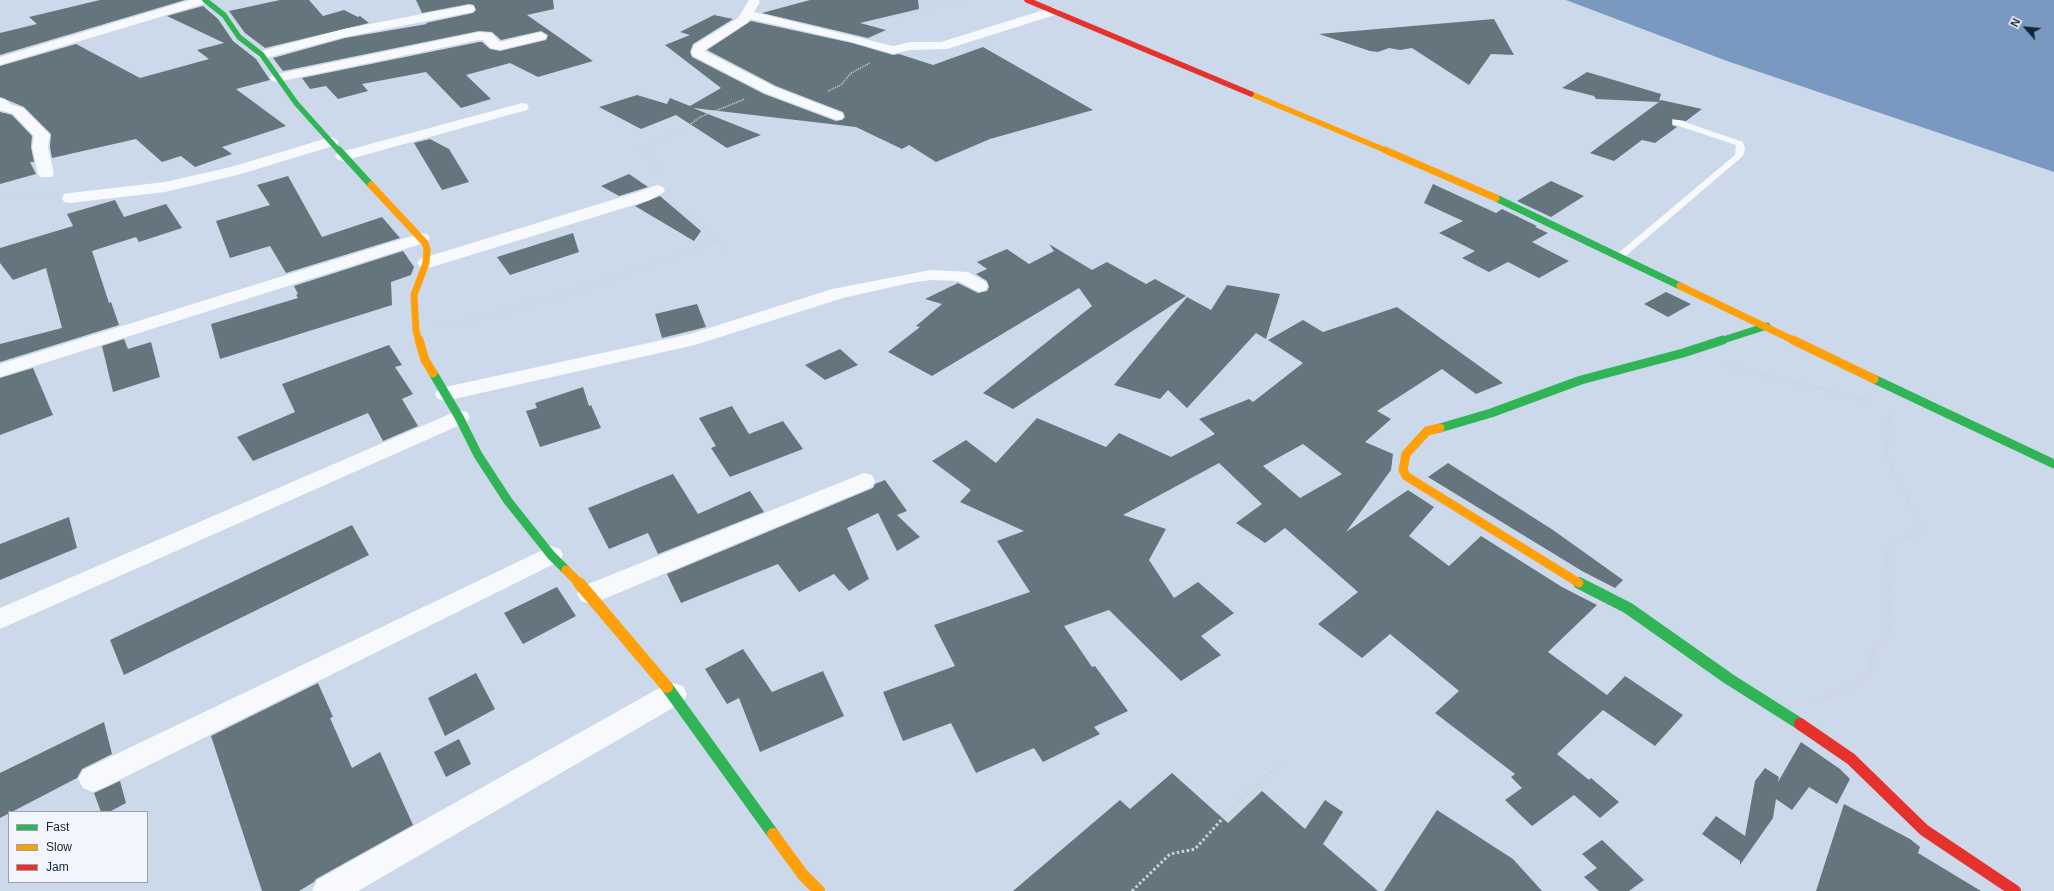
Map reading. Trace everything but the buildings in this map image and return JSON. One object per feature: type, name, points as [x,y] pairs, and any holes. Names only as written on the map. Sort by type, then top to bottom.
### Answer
[{"type":"street","points":[[0,61],[204,0],[224,15],[240,37],[262,55],[296,103],[343,156],[421,238],[427,249],[426,263],[414,295],[416,331],[425,360],[459,416],[478,455],[508,501],[551,555],[590,594],[673,694],[722,765],[803,875],[819,891]]},
{"type":"street","points":[[756,0],[742,20],[699,48],[698,53],[770,90],[837,116]]},
{"type":"street","points":[[1027,0],[1451,177],[1767,326],[2054,464]]},
{"type":"street","points":[[262,55],[344,33],[469,9]]},
{"type":"street","points":[[747,14],[855,39],[893,50],[910,46],[942,46],[1054,11]]},
{"type":"street","points":[[277,78],[410,49],[479,36],[488,36],[495,45],[500,46],[541,36]]},
{"type":"street","points":[[0,102],[5,107],[18,111],[42,136],[40,147],[46,174]]},
{"type":"street","points":[[343,156],[522,106]]},
{"type":"street","points":[[70,198],[165,187],[235,171],[331,142]]},
{"type":"street","points":[[426,263],[644,196],[657,190]]},
{"type":"street","points":[[0,371],[187,314],[421,238]]},
{"type":"street","points":[[446,394],[695,339],[839,293],[910,278],[931,275],[962,276],[979,286]]},
{"type":"street","points":[[1767,326],[1683,352],[1581,380],[1491,413],[1451,426],[1427,431],[1406,454],[1403,470],[1406,476],[1572,579],[1628,608],[1728,679],[1783,712],[1851,759],[1924,830],[2015,891]]},
{"type":"street","points":[[0,619],[459,416]]},
{"type":"street","points":[[590,594],[864,481]]},
{"type":"street","points":[[93,780],[551,555]]},
{"type":"street","points":[[328,891],[673,694]]},
{"type":"lane","points":[[1619,257],[1739,156],[1742,149],[1740,144],[1732,140],[1676,122]]},
{"type":"path","points":[[881,20],[961,0]]},
{"type":"path","points":[[802,102],[837,87],[851,73],[893,50]]},
{"type":"path","points":[[726,248],[657,190],[658,187],[654,178],[657,167],[656,163],[642,154],[639,148],[687,127],[700,117],[770,90]]},
{"type":"path","points":[[0,195],[70,198]]},
{"type":"path","points":[[416,331],[484,317],[573,292],[718,240]]},
{"type":"path","points":[[1683,352],[1872,402]]},
{"type":"path","points":[[1783,712],[1843,691],[1870,674],[1873,651],[1888,635],[1887,554],[1895,540],[1925,534],[1886,456],[1890,408],[1895,400],[1906,394]]},
{"type":"path","points":[[1884,406],[1890,408]]},
{"type":"path","points":[[1132,891],[1170,854],[1195,849],[1233,806],[1282,762]]},
{"type":"water","points":[[1566,0],[2054,0],[2054,172],[1727,61]]},
{"type":"traffic: fast","points":[[205,0],[224,15],[239,37],[262,55],[296,103],[371,185]]},
{"type":"traffic: fast","points":[[1496,198],[1680,286]]},
{"type":"traffic: fast","points":[[1440,428],[1491,413],[1581,380],[1683,353],[1767,326]]},
{"type":"traffic: fast","points":[[433,373],[459,417],[478,455],[508,501],[551,555],[566,570]]},
{"type":"traffic: fast","points":[[1874,379],[2054,464]]},
{"type":"traffic: fast","points":[[1579,583],[1628,608],[1729,679],[1800,724]]},
{"type":"traffic: fast","points":[[667,687],[773,834]]},
{"type":"traffic: slow","points":[[1251,94],[1451,177],[1496,198]]},
{"type":"traffic: slow","points":[[371,185],[425,243],[427,249],[426,263],[414,295],[416,331],[425,360],[433,373]]},
{"type":"traffic: slow","points":[[1680,286],[1874,379]]},
{"type":"traffic: slow","points":[[1440,428],[1427,431],[1406,454],[1403,470],[1406,476],[1579,583]]},
{"type":"traffic: slow","points":[[566,570],[590,594],[667,687]]},
{"type":"traffic: slow","points":[[773,834],[803,875],[819,891]]},
{"type":"traffic: jam","points":[[1027,0],[1251,94]]},
{"type":"traffic: jam","points":[[1800,724],[1851,759],[1924,830],[2015,891]]}]
